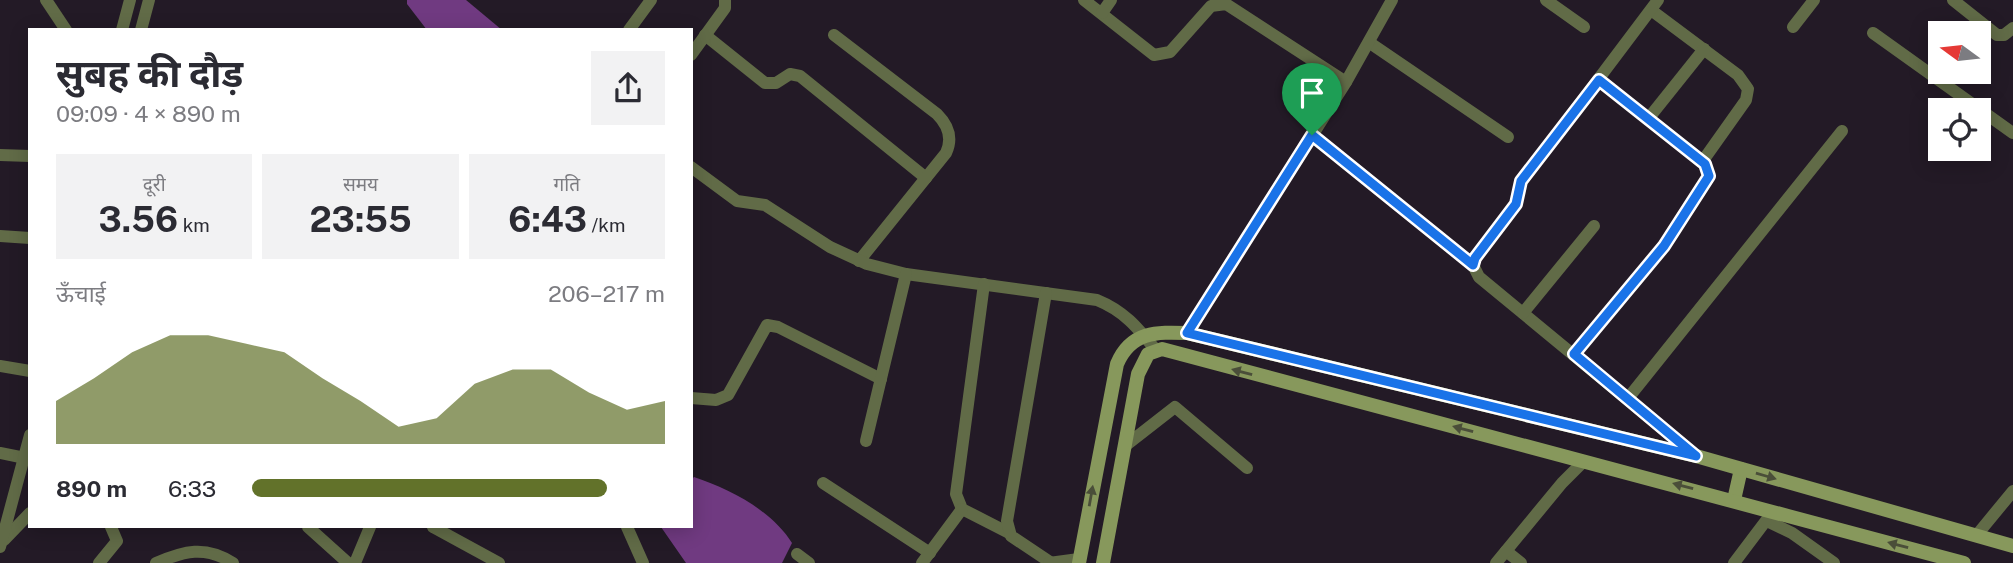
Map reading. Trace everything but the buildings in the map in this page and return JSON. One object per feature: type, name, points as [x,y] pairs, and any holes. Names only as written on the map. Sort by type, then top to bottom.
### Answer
[{"type":"main road","points":[[1079,561],[1118,364],[1127,346],[1150,332],[1187,333],[1696,456],[2013,546]]},
{"type":"main road","points":[[1103,563],[1138,374],[1143,359],[1155,349],[1734,500],[1770,515],[1964,563]]},
{"type":"main road","points":[[1734,500],[1741,469]]},
{"type":"street","points":[[46,0],[65,28]]},
{"type":"street","points":[[123,28],[130,0]]},
{"type":"street","points":[[142,28],[149,0]]},
{"type":"street","points":[[630,28],[651,0]]},
{"type":"street","points":[[693,52],[725,8],[724,0]]},
{"type":"street","points":[[1084,0],[1147,52],[1163,56],[1170,52],[1211,6],[1226,4],[1346,82]]},
{"type":"street","points":[[1102,13],[1111,0]]},
{"type":"street","points":[[1187,333],[1370,43],[1391,0]]},
{"type":"street","points":[[1546,0],[1584,27]]},
{"type":"street","points":[[1793,27],[1814,0]]},
{"type":"street","points":[[1952,0],[1997,35],[2004,35],[2013,28]]},
{"type":"street","points":[[1473,265],[1475,258],[1516,204],[1521,181],[1655,5],[1744,80],[1748,89],[1746,100],[1702,162]]},
{"type":"street","points":[[1873,33],[2013,133]]},
{"type":"street","points":[[705,35],[765,83],[776,83],[790,74],[800,76],[926,178]]},
{"type":"street","points":[[834,35],[944,121],[948,129],[949,147],[859,261]]},
{"type":"street","points":[[1370,43],[1508,137]]},
{"type":"street","points":[[1648,119],[1704,49]]},
{"type":"street","points":[[1574,354],[1664,246],[1709,176],[1709,170],[1702,162],[1599,80]]},
{"type":"street","points":[[1629,397],[1842,131]]},
{"type":"street","points":[[1312,135],[1473,265],[1479,277],[1629,397],[1696,456]]},
{"type":"street","points":[[0,155],[28,156]]},
{"type":"street","points":[[693,168],[737,201],[765,205],[830,247],[859,261],[906,274],[1097,300],[1133,320],[1155,349]]},
{"type":"street","points":[[1523,313],[1594,226]]},
{"type":"street","points":[[0,236],[28,238]]},
{"type":"street","points":[[866,441],[906,274]]},
{"type":"street","points":[[984,284],[956,494],[962,509],[1009,533],[1050,562],[1079,561]]},
{"type":"street","points":[[1009,533],[1007,522],[1046,293]]},
{"type":"street","points":[[693,398],[716,400],[727,396],[767,325],[778,327],[881,379]]},
{"type":"street","points":[[0,366],[28,371]]},
{"type":"street","points":[[1125,446],[1175,407],[1247,468]]},
{"type":"street","points":[[1,545],[28,444]]},
{"type":"street","points":[[0,453],[25,457]]},
{"type":"street","points":[[1496,563],[1584,460]]},
{"type":"street","points":[[823,483],[926,558],[962,509]]},
{"type":"street","points":[[1976,536],[2013,491]]},
{"type":"street","points":[[1,545],[28,515]]},
{"type":"street","points":[[1734,563],[1770,515],[1833,563]]},
{"type":"street","points":[[99,563],[117,541],[111,528]]},
{"type":"street","points":[[309,528],[348,563]]},
{"type":"street","points":[[355,563],[370,528]]},
{"type":"street","points":[[435,528],[499,563]]},
{"type":"street","points":[[627,528],[643,563]]},
{"type":"street","points":[[156,563],[197,550],[216,554],[233,563]]},
{"type":"street","points":[[1506,551],[1521,563]]},
{"type":"street","points":[[797,554],[809,563]]},
{"type":"shaded area","points":[[407,0],[466,0],[500,28],[425,28],[407,4]]},
{"type":"shaded area","points":[[693,478],[735,494],[773,520],[792,543],[782,563],[686,563],[662,528],[693,528]]},
{"type":"route","points":[[1599,80],[1705,164],[1709,176],[1679,225],[1574,354],[1629,397],[1696,456],[1187,333],[1312,135],[1473,265],[1475,258],[1516,204],[1521,181],[1599,80]]}]
